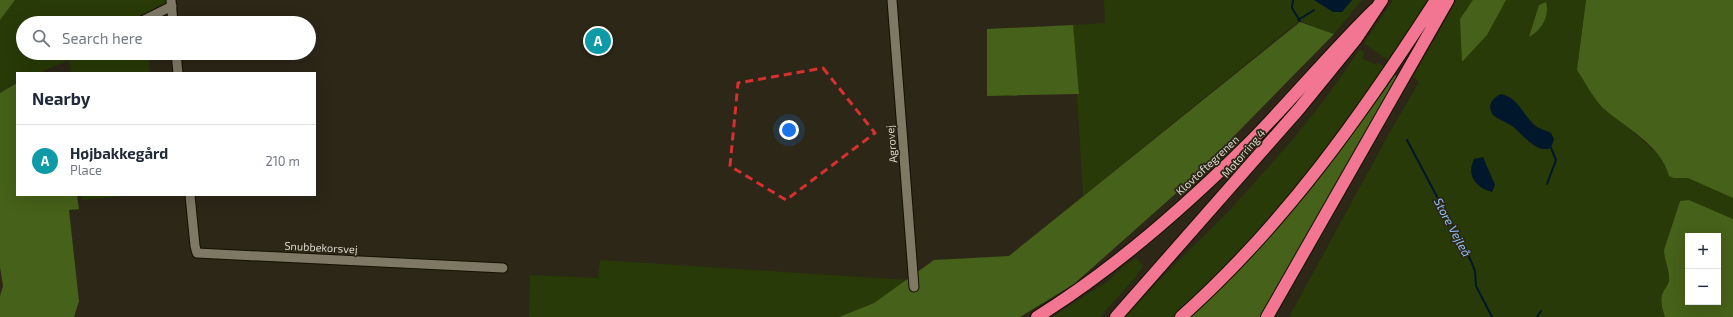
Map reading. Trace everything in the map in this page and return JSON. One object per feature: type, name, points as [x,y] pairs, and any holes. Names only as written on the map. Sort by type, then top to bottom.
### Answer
[{"type":"highway","points":[[1181,317],[1238,263],[1285,212],[1352,125],[1436,0]]},
{"type":"highway","points":[[1267,317],[1448,0]]},
{"type":"highway","name":"Klovtoftegrenen","points":[[1037,317],[1117,260],[1200,190],[1253,139],[1348,35],[1378,5]]},
{"type":"highway","name":"Motorring 4","points":[[1116,317],[1299,109],[1356,39],[1378,5]]},
{"type":"street","name":"Agrovej","points":[[892,0],[914,287]]},
{"type":"street","points":[[150,16],[171,3],[172,16]]},
{"type":"street","points":[[177,60],[178,72]]},
{"type":"street","name":"Snubbekorsvej","points":[[190,196],[197,253],[503,268]]},
{"type":"highlighted area","points":[[823,68],[875,133],[786,200],[730,166],[738,83]]},
{"type":"green space","points":[[0,0],[15,0],[0,20]]},
{"type":"green space","points":[[15,0],[166,0],[166,4],[142,16],[16,16],[16,60],[69,60],[41,72],[16,72],[16,84],[0,93],[0,20]]},
{"type":"green space","points":[[1104,0],[1362,0],[1334,34],[1299,21],[1083,196],[1073,25],[1105,23]]},
{"type":"green space","points":[[1393,0],[1429,0],[1389,61],[1364,43]]},
{"type":"green space","points":[[1457,0],[1586,0],[1577,70],[1603,107],[1620,120],[1660,156],[1674,178],[1688,177],[1733,198],[1733,219],[1689,200],[1680,201],[1664,250],[1669,277],[1669,281],[1661,298],[1665,317],[1289,317],[1391,130],[1419,82],[1413,77]]},
{"type":"green space","points":[[1473,0],[1506,0],[1487,35],[1462,62],[1460,19]]},
{"type":"green space","points":[[1586,0],[1733,0],[1733,198],[1688,178],[1674,178],[1669,176],[1659,155],[1651,146],[1603,108],[1596,100],[1577,70]]},
{"type":"green space","points":[[1546,2],[1547,12],[1544,22],[1538,31],[1529,37],[1539,5]]},
{"type":"green space","points":[[1300,22],[1334,34],[1191,180],[1074,284],[1020,317],[839,317],[874,303],[934,260],[1009,256]]},
{"type":"green space","points":[[1073,25],[1079,94],[987,96],[987,29]]},
{"type":"green space","points":[[1360,49],[1364,52],[1363,59],[1374,64],[1379,63],[1384,67],[1337,134],[1260,230],[1233,260],[1174,317],[1125,317],[1167,272],[1229,211],[1294,138],[1328,95]]},
{"type":"green space","points":[[69,60],[149,60],[150,72],[71,72]]},
{"type":"green space","points":[[1395,75],[1399,78],[1263,317],[1191,317],[1248,261],[1300,202],[1372,108]]},
{"type":"green space","points":[[16,84],[16,196],[77,196],[79,209],[69,210],[79,301],[74,317],[0,317],[0,296],[3,286],[0,267],[0,93]]},
{"type":"green space","points":[[82,196],[127,196],[82,200]]},
{"type":"green space","points":[[1689,200],[1733,219],[1733,317],[1665,317],[1661,298],[1669,281],[1669,277],[1664,250],[1680,201]]},
{"type":"green space","points":[[1136,258],[1143,266],[1135,278],[1100,317],[1052,317],[1107,282],[1124,266]]},
{"type":"green space","points":[[600,260],[907,280],[874,303],[839,317],[529,317],[530,275],[598,278]]},
{"type":"water","points":[[1314,0],[1352,0],[1342,12],[1333,12]]},
{"type":"water","points":[[1501,94],[1516,102],[1534,125],[1551,133],[1554,139],[1551,148],[1545,149],[1535,146],[1512,126],[1493,115],[1490,109],[1492,100]]},
{"type":"water","points":[[1483,157],[1495,185],[1492,192],[1477,184],[1472,176],[1471,171],[1474,159]]},
{"type":"waterway","name":"Store Vejleå","points":[[1293,0],[1292,8],[1300,21]]},
{"type":"waterway","points":[[1298,20],[1314,10]]},
{"type":"waterway","name":"Store Vejleå","points":[[1407,140],[1471,261],[1475,271],[1476,286],[1492,317]]},
{"type":"waterway","points":[[1547,184],[1556,160],[1551,148]]},
{"type":"waterway","points":[[1537,317],[1541,311]]},
{"type":"place","name":"Højbakkegård","points":[[598,41]]}]
